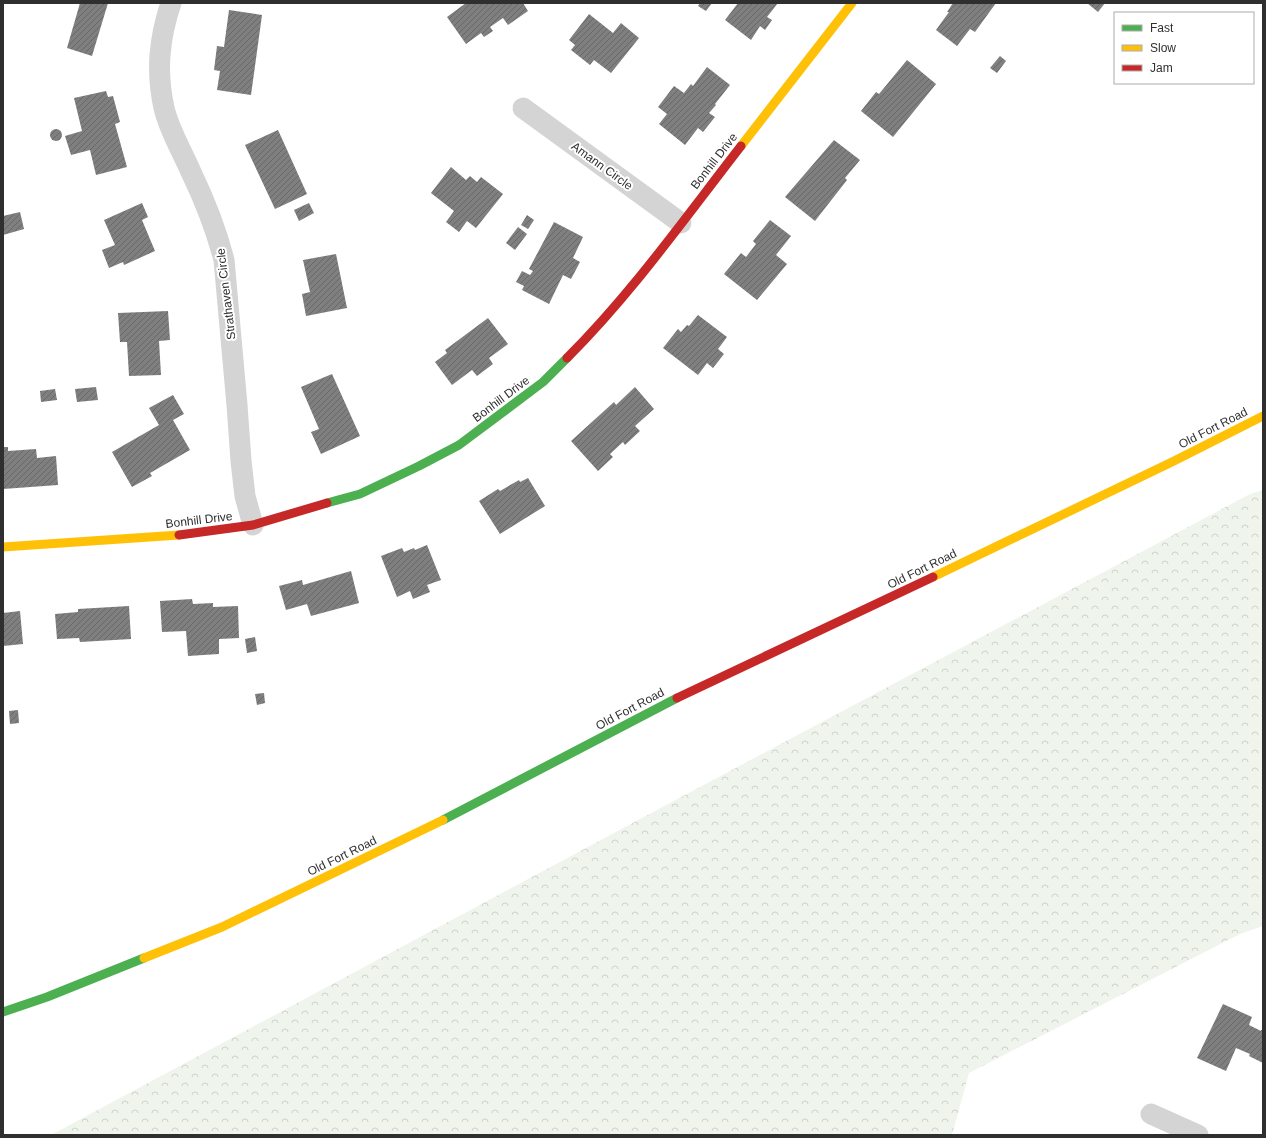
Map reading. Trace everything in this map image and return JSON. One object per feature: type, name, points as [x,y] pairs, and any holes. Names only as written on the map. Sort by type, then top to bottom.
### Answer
[{"type":"main road","name":"Bonhill Drive","points":[[3,547],[186,535],[253,525],[360,494],[459,445],[537,387],[588,337],[637,280],[852,3]]},
{"type":"main road","name":"Old Fort Road","points":[[3,1012],[61,991],[229,924],[436,824],[674,699],[935,576],[1174,461],[1263,416]]},
{"type":"street","name":"Strathaven Circle","points":[[171,3],[162,37],[159,57],[160,84],[164,109],[168,121],[207,204],[219,239],[224,260],[238,405],[241,461],[245,496],[253,525]]},
{"type":"street","name":"Amann Circle","points":[[523,108],[682,223]]},
{"type":"street","points":[[1151,1114],[1198,1135]]},
{"type":"green space","points":[[1263,490],[1263,926],[1240,934],[969,1073],[952,1135],[51,1135],[1250,494]]},
{"type":"building","points":[[80,3],[108,3],[92,56],[67,48]]},
{"type":"building","points":[[466,3],[523,3],[528,11],[508,25],[503,18],[490,27],[493,31],[484,37],[481,33],[466,44],[447,17]]},
{"type":"building","points":[[700,3],[712,3],[706,11],[698,6]]},
{"type":"building","points":[[738,3],[778,3],[767,17],[772,20],[765,30],[760,26],[751,40],[725,20]]},
{"type":"building","points":[[953,3],[996,3],[975,32],[970,29],[957,46],[936,30],[949,12],[947,12]]},
{"type":"building","points":[[1087,3],[1105,3],[1098,12]]},
{"type":"building","points":[[229,10],[262,15],[251,95],[217,90],[220,71],[214,70],[217,46],[224,47]]},
{"type":"building","points":[[589,14],[613,33],[621,23],[639,38],[611,73],[594,60],[590,65],[571,50],[575,45],[569,40]]},
{"type":"building","points":[[1000,56],[1006,61],[997,73],[990,68]]},
{"type":"building","points":[[907,60],[936,84],[893,137],[861,111],[876,92],[879,94]]},
{"type":"building","points":[[707,67],[730,85],[709,113],[715,117],[703,132],[698,128],[685,145],[659,124],[667,114],[658,107],[674,86],[684,93],[691,84],[693,86]]},
{"type":"building","points":[[106,91],[108,97],[113,96],[120,122],[115,124],[127,167],[96,175],[90,150],[71,155],[65,136],[82,131],[74,98]]},
{"type":"building","points":[[58,129],[61,130],[61,140],[54,141],[51,140],[50,133],[51,130]]},
{"type":"building","points":[[278,130],[307,194],[275,209],[245,145]]},
{"type":"building","points":[[834,140],[860,160],[845,178],[847,180],[815,221],[785,197]]},
{"type":"building","points":[[451,167],[466,180],[470,176],[477,182],[481,177],[503,194],[476,228],[467,221],[459,232],[446,222],[454,211],[431,193]]},
{"type":"building","points":[[142,203],[148,217],[142,220],[155,251],[124,265],[123,262],[109,268],[102,250],[115,245],[104,220]]},
{"type":"building","points":[[309,203],[314,213],[299,221],[294,210]]},
{"type":"building","points":[[20,212],[24,229],[3,235],[3,216]]},
{"type":"building","points":[[527,215],[534,220],[528,229],[521,225]]},
{"type":"building","points":[[770,220],[791,236],[776,255],[787,264],[757,300],[724,274],[741,253],[746,257],[756,244],[753,241]]},
{"type":"building","points":[[554,222],[583,237],[573,258],[580,262],[571,279],[563,275],[549,304],[522,290],[524,286],[516,282],[522,271],[530,275],[533,271],[529,269]]},
{"type":"building","points":[[518,227],[527,234],[515,250],[506,243]]},
{"type":"building","points":[[336,254],[347,308],[306,316],[302,294],[310,292],[303,260]]},
{"type":"building","points":[[168,311],[170,340],[159,341],[161,375],[129,376],[127,342],[120,342],[118,313]]},
{"type":"building","points":[[698,315],[727,337],[718,349],[724,354],[713,368],[707,363],[698,375],[663,348],[678,329],[681,332],[687,325],[689,326]]},
{"type":"building","points":[[488,318],[508,344],[489,358],[493,364],[477,376],[472,370],[452,385],[435,362],[447,353],[445,350]]},
{"type":"building","points":[[332,374],[360,436],[321,454],[311,432],[319,429],[301,387]]},
{"type":"building","points":[[96,387],[98,400],[77,402],[75,389]]},
{"type":"building","points":[[635,387],[654,409],[635,426],[640,431],[625,445],[623,442],[610,454],[613,457],[598,471],[571,441],[614,402],[616,405]]},
{"type":"building","points":[[55,389],[57,400],[41,402],[40,391]]},
{"type":"building","points":[[173,395],[184,414],[173,420],[190,450],[150,473],[152,476],[132,487],[112,452],[159,425],[149,408]]},
{"type":"building","points":[[3,447],[8,447],[8,451],[36,449],[37,458],[56,456],[58,485],[3,489]]},
{"type":"building","points":[[528,478],[545,506],[500,534],[479,501],[498,489],[500,491],[519,480],[520,482]]},
{"type":"building","points":[[427,545],[441,580],[427,585],[430,592],[413,599],[410,591],[397,597],[381,556],[402,548],[404,552],[414,548],[415,550]]},
{"type":"building","points":[[351,571],[359,603],[311,616],[307,604],[286,610],[279,586],[302,580],[303,585]]},
{"type":"building","points":[[192,599],[193,604],[213,603],[213,607],[238,606],[239,638],[219,639],[219,654],[188,656],[186,631],[162,632],[160,601]]},
{"type":"building","points":[[129,606],[131,639],[80,642],[79,638],[57,639],[55,614],[78,612],[78,609]]},
{"type":"building","points":[[20,611],[23,644],[3,646],[3,613]]},
{"type":"building","points":[[255,637],[257,651],[247,653],[245,639]]},
{"type":"building","points":[[264,693],[265,703],[257,705],[255,694]]},
{"type":"building","points":[[18,710],[19,723],[10,724],[9,711]]},
{"type":"building","points":[[1223,1004],[1252,1017],[1249,1025],[1261,1031],[1263,1030],[1263,1063],[1249,1056],[1250,1054],[1236,1048],[1226,1071],[1197,1058]]},
{"type":"traffic: fast","points":[[327,503],[360,494],[459,445],[543,382],[567,358]]},
{"type":"traffic: fast","points":[[443,820],[677,698]]},
{"type":"traffic: fast","points":[[3,1012],[47,997],[144,958]]},
{"type":"traffic: slow","points":[[741,146],[852,3]]},
{"type":"traffic: slow","points":[[933,577],[1174,461],[1263,416]]},
{"type":"traffic: slow","points":[[3,547],[179,535]]},
{"type":"traffic: slow","points":[[144,958],[222,927],[443,820]]},
{"type":"traffic: jam","points":[[567,358],[614,308],[741,146]]},
{"type":"traffic: jam","points":[[179,535],[253,525],[327,503]]},
{"type":"traffic: jam","points":[[677,698],[933,577]]}]
